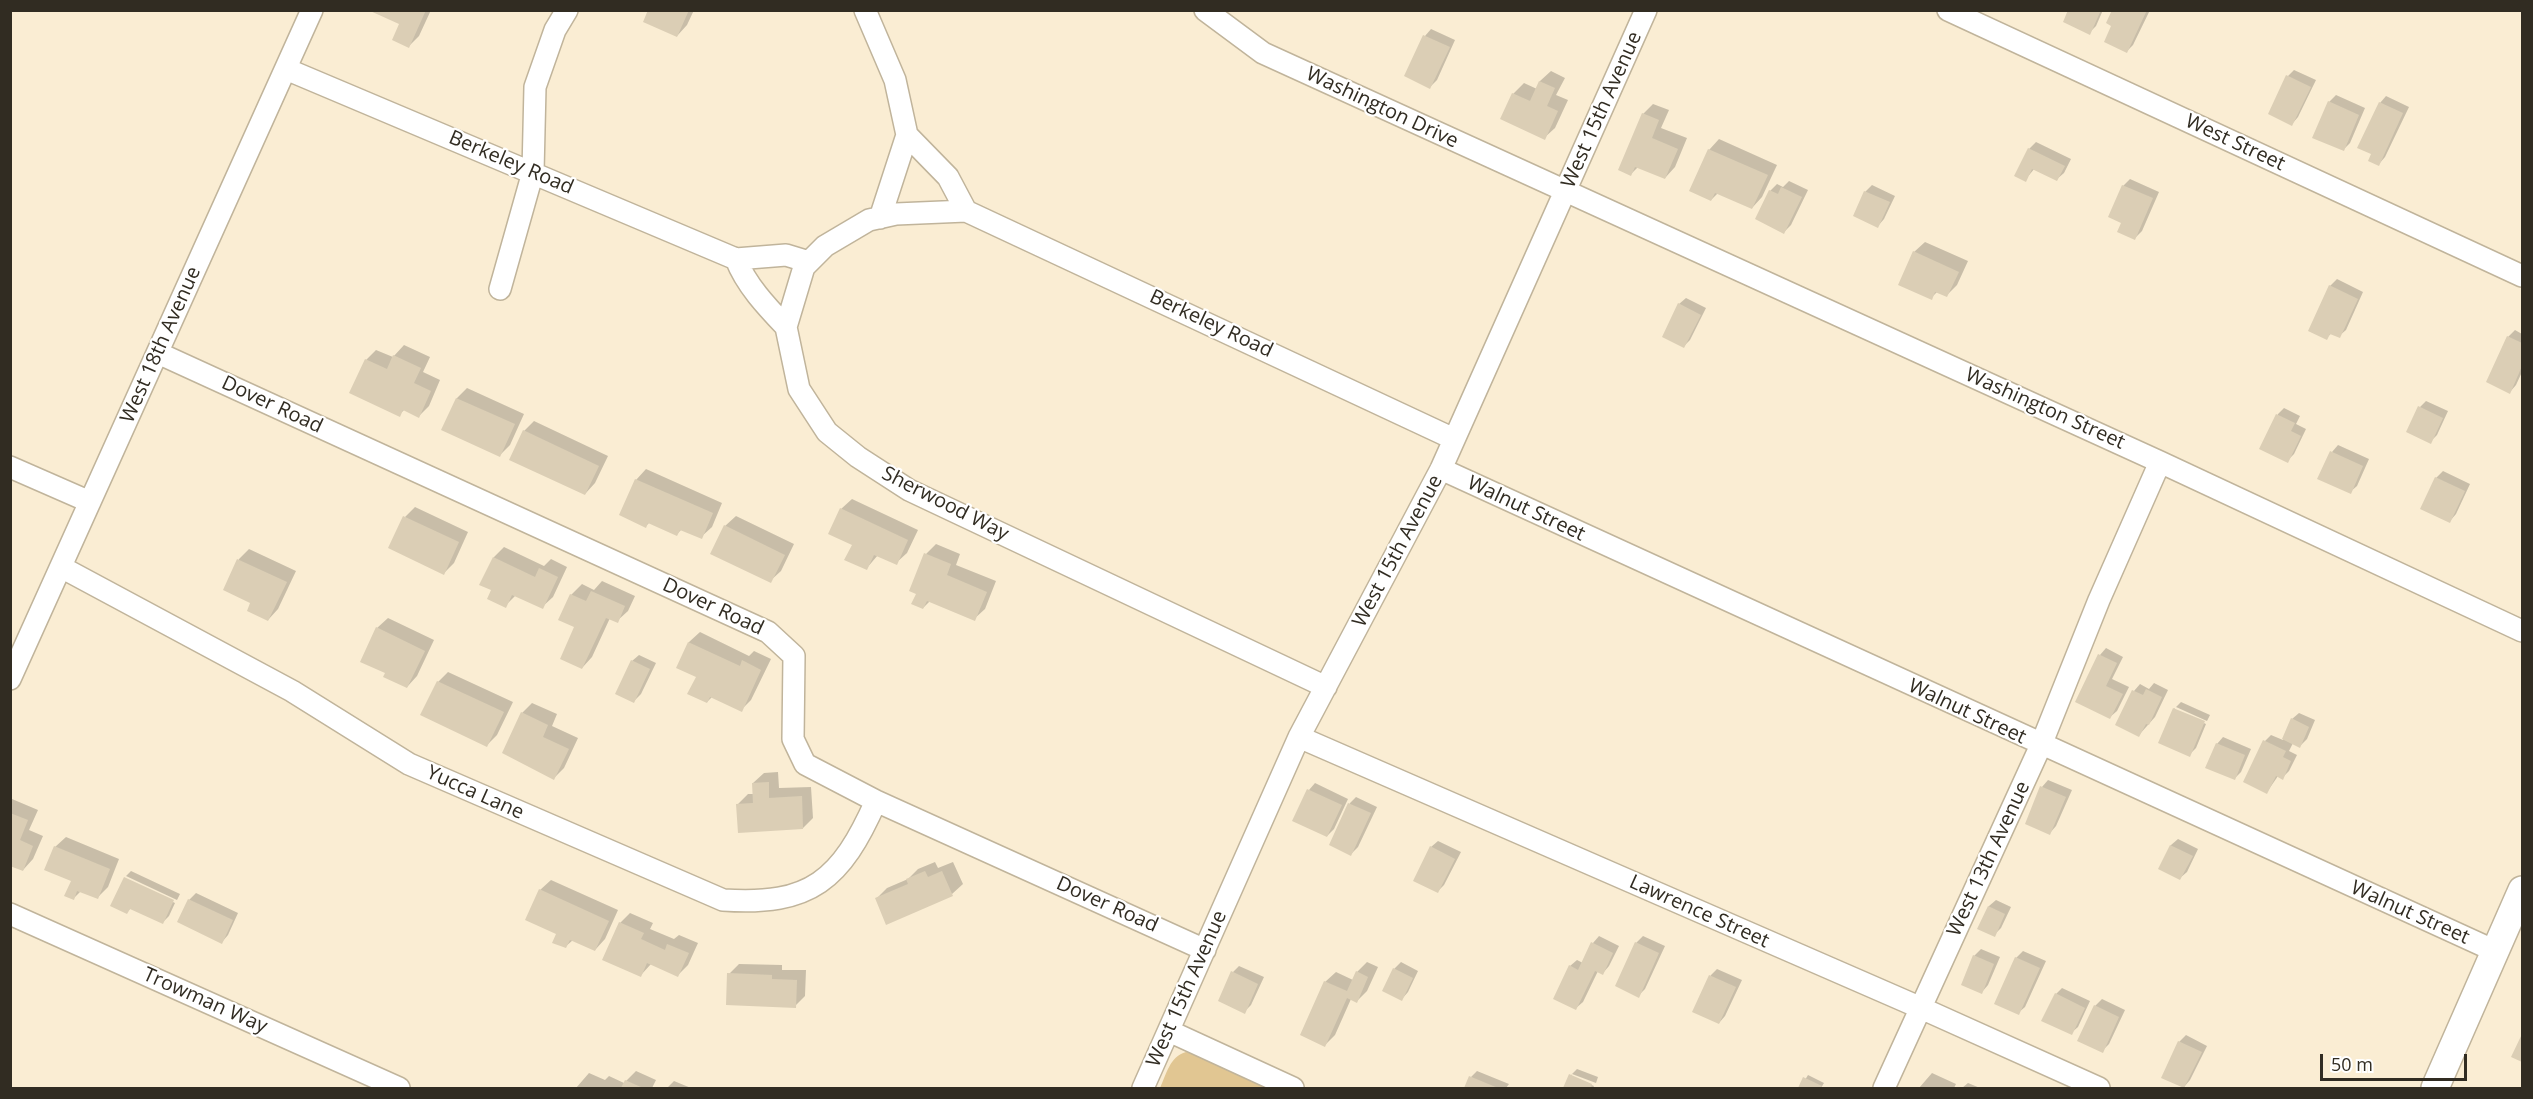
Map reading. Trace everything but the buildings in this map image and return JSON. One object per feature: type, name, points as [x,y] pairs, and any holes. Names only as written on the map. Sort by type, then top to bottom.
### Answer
[{"type":"main road","points":[[2435,1089],[2495,951],[2515,929],[2523,890]]},
{"type":"street","name":"West 18th Avenue","points":[[10,679],[312,10]]},
{"type":"street","points":[[500,289],[533,172],[535,87],[555,30],[567,10]]},
{"type":"street","name":"Washington Drive","points":[[1205,10],[1263,53],[1566,193]]},
{"type":"street","name":"West 15th Avenue","points":[[1143,1089],[1299,737],[1441,469],[1646,10]]},
{"type":"street","name":"West Street","points":[[1948,10],[2523,276]]},
{"type":"street","points":[[873,16],[895,80],[907,135],[880,218]]},
{"type":"street","name":"Berkeley Road","points":[[286,69],[736,259],[786,255],[809,261]]},
{"type":"street","points":[[907,135],[948,177],[966,211]]},
{"type":"street","name":"Washington Street","points":[[1566,193],[2160,462],[2523,631]]},
{"type":"street","name":"Berkeley Road","points":[[966,211],[1454,439]]},
{"type":"street","name":"Sherwood Way","points":[[966,211],[896,214],[869,220],[825,246],[804,267],[796,286],[786,327],[799,389],[827,432],[858,458],[909,490],[1326,687]]},
{"type":"street","points":[[736,259],[740,270],[752,288],[786,327]]},
{"type":"street","name":"Dover Road","points":[[158,353],[768,632],[794,656],[793,739],[805,764],[876,801],[1205,950]]},
{"type":"street","name":"West 13th Avenue","points":[[1884,1089],[2041,745],[2099,600],[2160,462]]},
{"type":"street","points":[[10,467],[90,502]]},
{"type":"street","name":"Walnut Street","points":[[1441,469],[2495,951]]},
{"type":"street","name":"Yucca Lane","points":[[61,567],[291,691],[409,764],[723,900],[757,902],[801,894],[825,879],[833,873],[858,838],[876,801]]},
{"type":"street","name":"Lawrence Street","points":[[1299,737],[1921,1008],[2099,1089]]},
{"type":"street","name":"Trowman Way","points":[[10,914],[399,1089]]},
{"type":"street","points":[[1169,1030],[1293,1089]]},
{"type":"shaded area","points":[[1186,1052],[1274,1088],[1160,1088],[1172,1062]]}]
